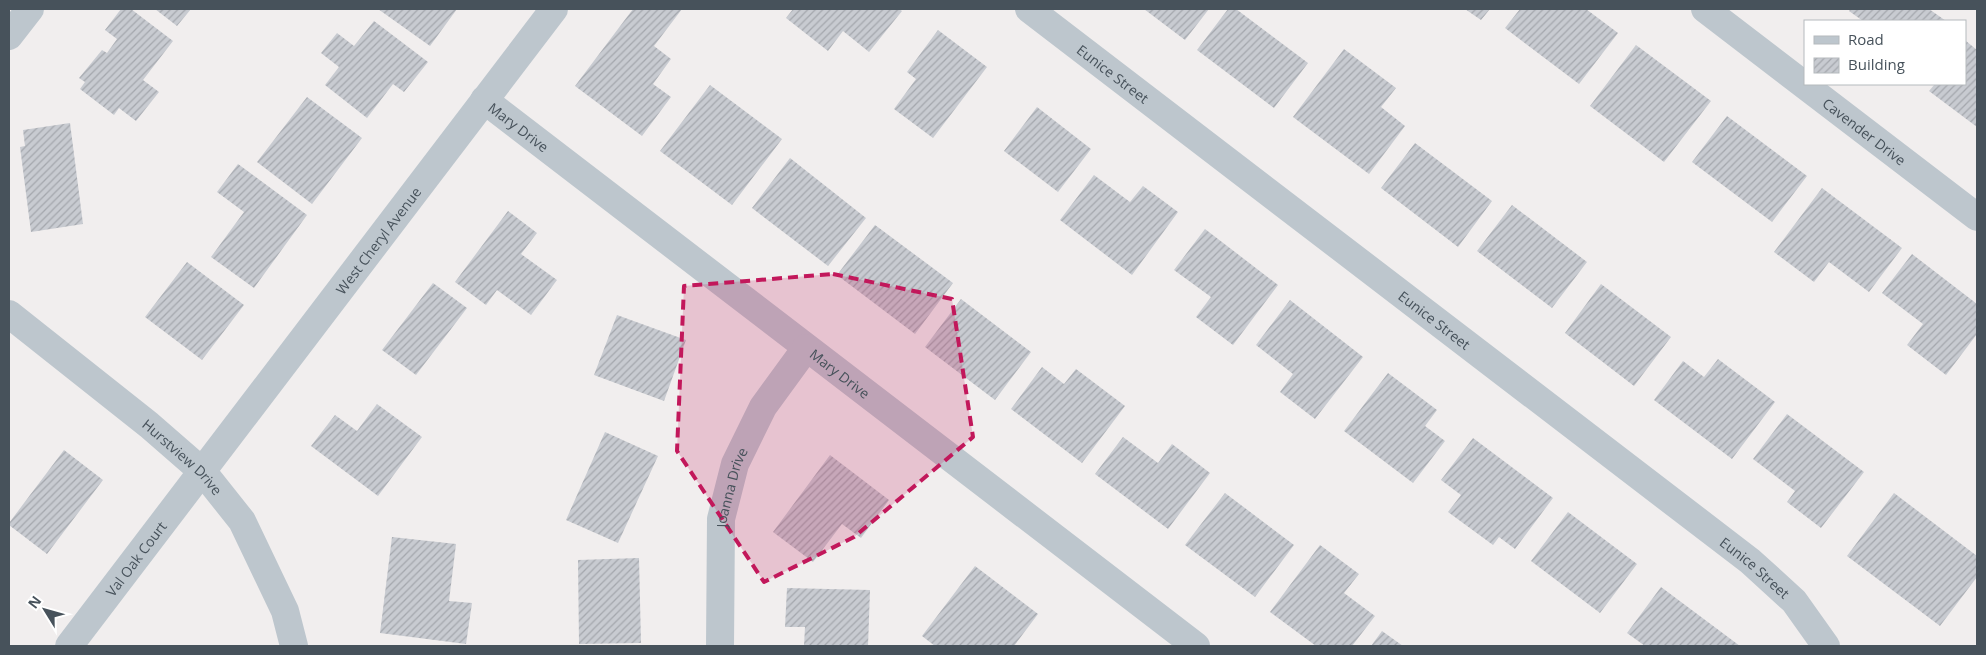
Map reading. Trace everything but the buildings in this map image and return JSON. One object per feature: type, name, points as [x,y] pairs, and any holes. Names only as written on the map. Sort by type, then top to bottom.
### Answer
[{"type":"street","points":[[9,36],[30,9]]},
{"type":"street","name":"West Cheryl Avenue","points":[[203,472],[554,9]]},
{"type":"street","name":"Eunice Street","points":[[1030,9],[1750,561],[1794,601],[1826,646]]},
{"type":"street","name":"Cavender Drive","points":[[1705,9],[1804,85]]},
{"type":"street","name":"Cavender Drive","points":[[1804,85],[1977,217]]},
{"type":"street","name":"Mary Drive","points":[[484,100],[1196,646]]},
{"type":"street","name":"Hurstview Drive","points":[[9,314],[149,424],[203,472],[242,521],[285,611],[294,646]]},
{"type":"street","name":"Joanna Drive","points":[[720,646],[721,520],[735,464],[763,408],[806,348]]},
{"type":"street","name":"Val Oak Court","points":[[69,646],[203,472]]},
{"type":"highlighted area","points":[[833,274],[952,299],[973,437],[854,537],[764,582],[677,451],[684,286]]}]
